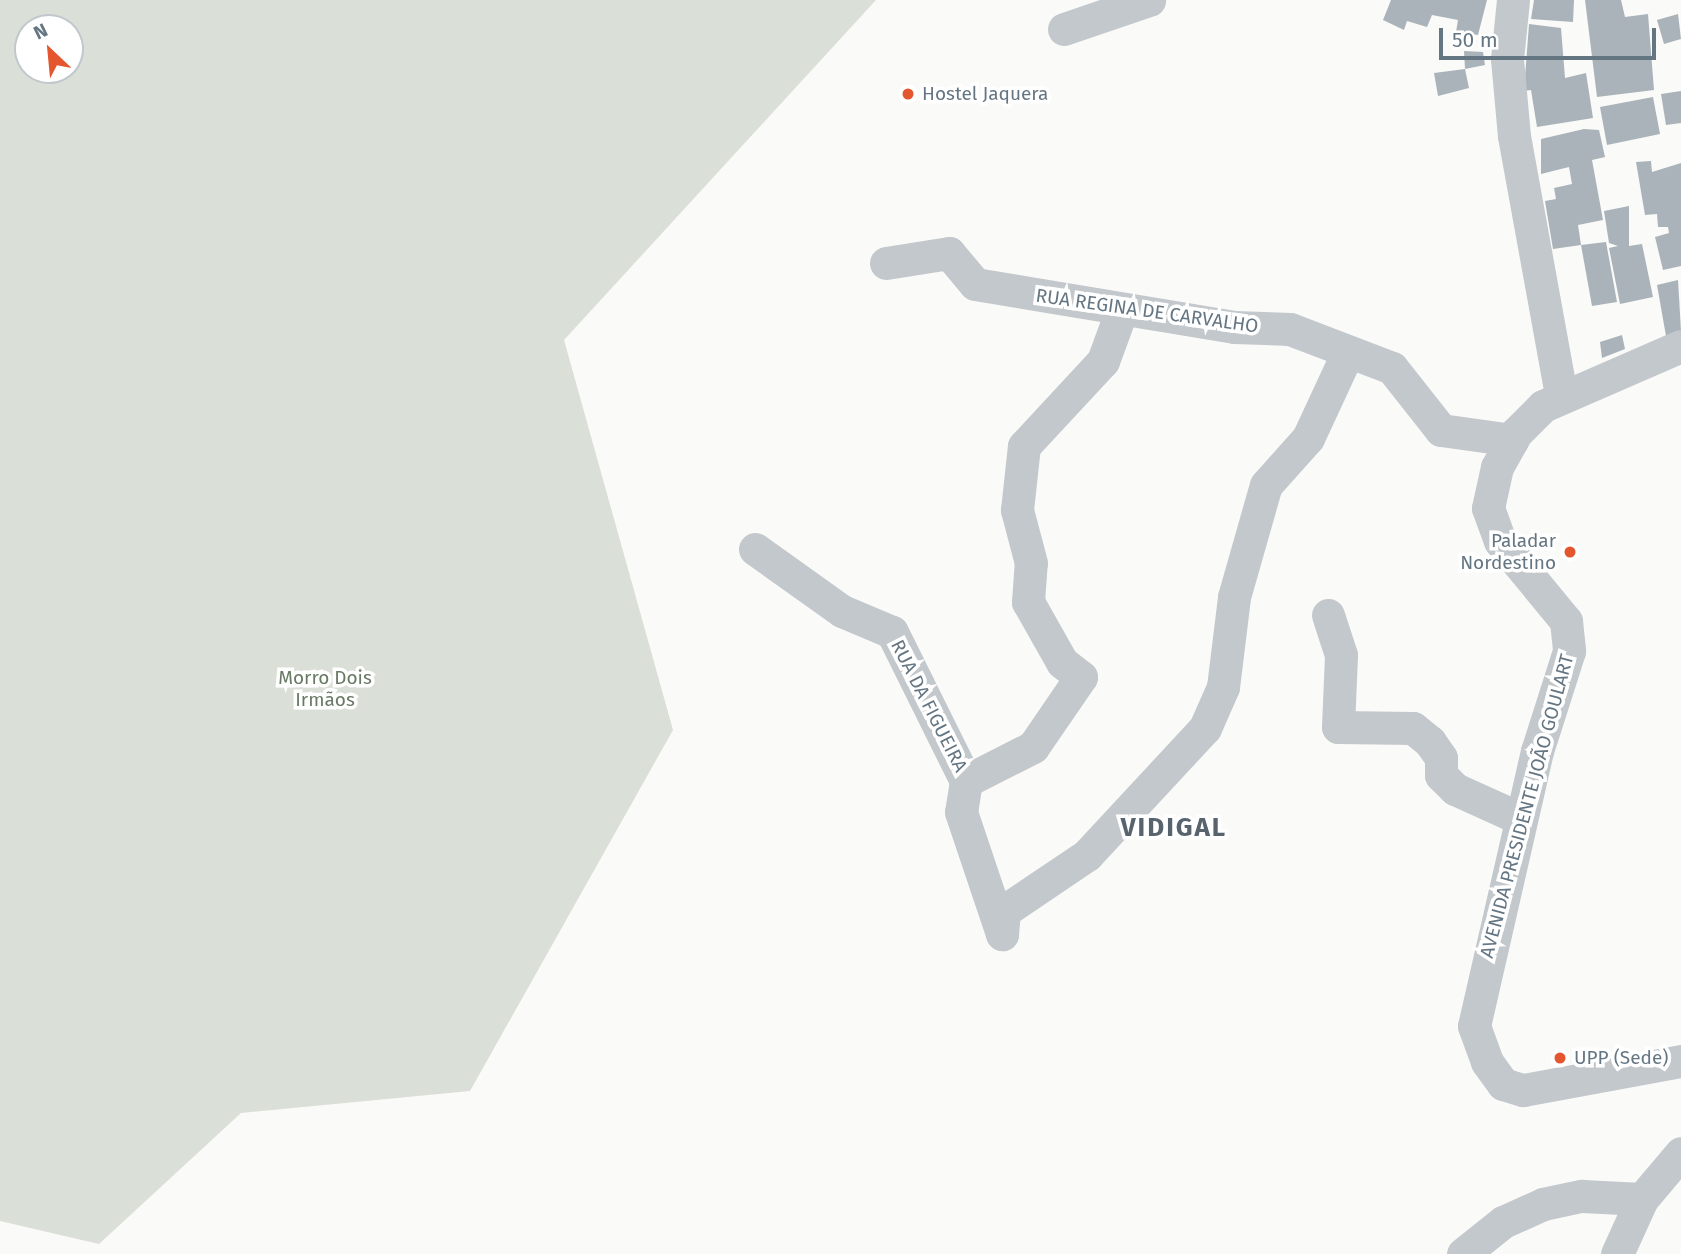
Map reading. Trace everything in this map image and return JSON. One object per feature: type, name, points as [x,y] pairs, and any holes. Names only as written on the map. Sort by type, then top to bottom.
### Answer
[{"type":"street","points":[[1064,29],[1149,0]]},
{"type":"street","points":[[1513,0],[1507,59],[1514,136],[1561,395]]},
{"type":"street","name":"RUA REGINA DE CARVALHO","points":[[886,263],[949,253],[975,285],[1234,327],[1290,329],[1347,354],[1392,368],[1441,430],[1512,440]]},
{"type":"street","points":[[967,781],[1033,747],[1081,677],[1062,662],[1028,602],[1031,563],[1017,510],[1024,446],[1103,361],[1122,309]]},
{"type":"street","name":"AVENIDA PRESIDENTE JOÃO GOULART","points":[[1681,346],[1561,395],[1512,440],[1497,467],[1488,508],[1500,541],[1566,621],[1569,652],[1521,818],[1474,1026],[1487,1062],[1503,1084],[1523,1090],[1681,1061]]},
{"type":"street","name":"RUA DA FIGUEIRA","points":[[755,549],[842,611],[892,632],[967,781],[961,812],[1002,934],[1004,911],[1087,855],[1205,728],[1223,687],[1234,597],[1266,485],[1308,438],[1347,354]]},
{"type":"street","points":[[1328,615],[1341,655],[1338,727],[1413,729],[1430,742],[1441,758],[1441,775],[1455,789],[1521,818]]},
{"type":"street","points":[[1617,1254],[1642,1199],[1681,1153]]},
{"type":"street","points":[[1463,1254],[1503,1222],[1543,1204],[1582,1196],[1642,1199]]},
{"type":"green space","name":"Morro Dois Irmãos","points":[[0,0],[876,0],[564,340],[673,730],[470,1091],[241,1113],[99,1244],[0,1221]]},
{"type":"building","points":[[1391,0],[1487,0],[1478,35],[1456,32],[1458,20],[1432,15],[1427,27],[1407,21],[1404,30],[1383,20]]},
{"type":"building","points":[[1534,0],[1574,0],[1573,22],[1531,19]]},
{"type":"building","points":[[1585,0],[1621,0],[1625,17],[1648,14],[1654,90],[1597,97]]},
{"type":"building","points":[[1678,14],[1681,39],[1664,44],[1657,20]]},
{"type":"building","points":[[1529,24],[1561,28],[1565,78],[1586,73],[1593,118],[1537,127],[1531,90],[1524,91]]},
{"type":"building","points":[[1464,51],[1483,52],[1485,65],[1465,69]]},
{"type":"building","points":[[1465,69],[1469,88],[1438,96],[1434,73]]},
{"type":"building","points":[[1681,91],[1681,123],[1666,125],[1661,94]]},
{"type":"building","points":[[1653,97],[1660,134],[1607,145],[1600,107]]},
{"type":"building","points":[[1584,129],[1599,130],[1605,157],[1592,160],[1603,220],[1578,225],[1581,245],[1553,249],[1545,201],[1556,199],[1554,188],[1572,184],[1569,167],[1541,174],[1541,139]]},
{"type":"building","points":[[1651,161],[1652,172],[1681,163],[1681,266],[1663,270],[1655,237],[1669,233],[1668,227],[1658,227],[1657,214],[1645,215],[1636,162]]},
{"type":"building","points":[[1629,206],[1629,246],[1642,244],[1653,297],[1620,304],[1609,248],[1618,246],[1609,243],[1604,211]]},
{"type":"building","points":[[1606,242],[1617,302],[1592,306],[1581,245]]},
{"type":"building","points":[[1678,280],[1681,331],[1666,336],[1657,285]]},
{"type":"building","points":[[1622,335],[1625,349],[1602,358],[1600,342]]},
{"type":"place","name":"Hostel Jaquera","points":[[908,94]]},
{"type":"place","name":"Paladar Nordestino","points":[[1570,552]]},
{"type":"place","name":"UPP (Sede)","points":[[1560,1058]]},
{"type":"district","name":"VIDIGAL","points":[[1174,828]]}]
